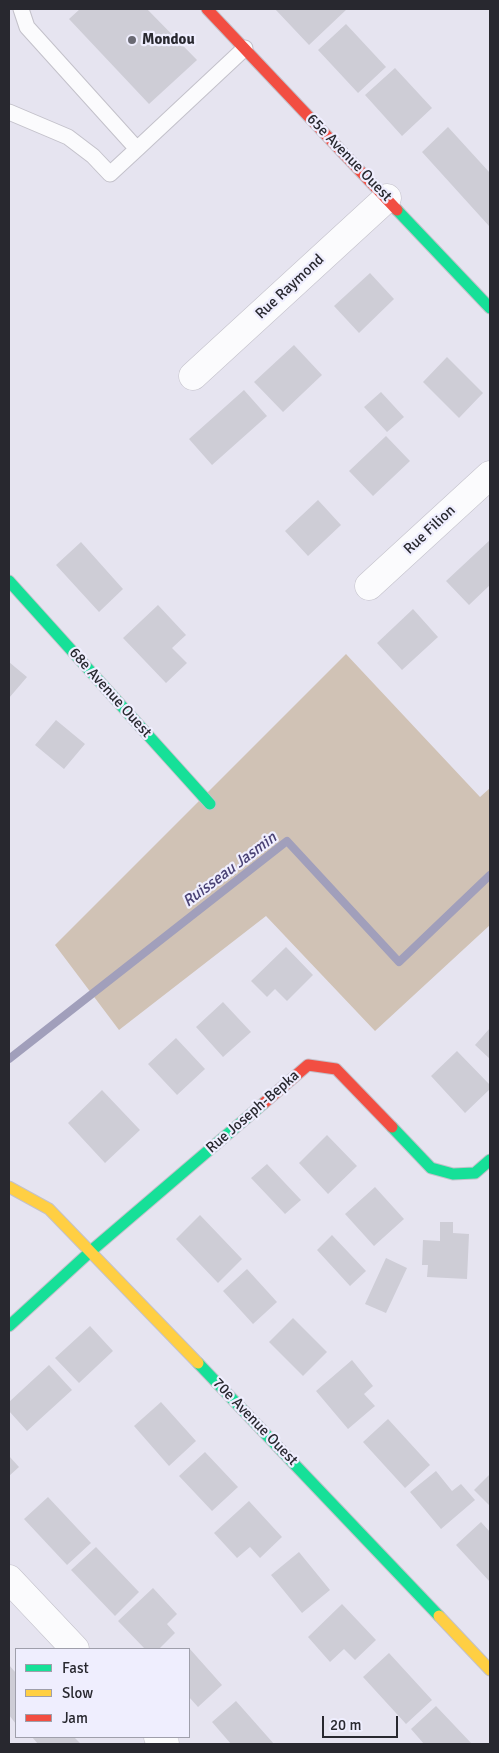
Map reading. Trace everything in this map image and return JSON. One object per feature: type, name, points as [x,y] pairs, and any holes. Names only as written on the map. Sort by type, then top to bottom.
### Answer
[{"type":"street","name":"65e Avenue Ouest","points":[[207,9],[490,308]]},
{"type":"street","name":"Rue Raymond","points":[[193,376],[387,198]]},
{"type":"street","name":"Rue Filion","points":[[369,586],[490,475]]},
{"type":"street","name":"68e Avenue Ouest","points":[[9,581],[210,804]]},
{"type":"street","name":"Rue Joseph-Bepka","points":[[9,1326],[91,1251],[308,1065],[336,1069],[430,1168],[452,1174],[474,1173],[490,1160]]},
{"type":"street","name":"70e Avenue Ouest","points":[[9,1187],[49,1209],[91,1251],[490,1670]]},
{"type":"street","points":[[9,1579],[74,1648]]},
{"type":"lane","points":[[21,9],[27,27],[137,149]]},
{"type":"lane","points":[[9,112],[68,137],[93,156],[110,174],[245,48]]},
{"type":"shaded area","points":[[346,654],[480,797],[490,788],[490,925],[375,1031],[266,916],[119,1030],[55,945]]},
{"type":"building","name":"Mondou","points":[[80,9],[147,9],[197,60],[149,104],[69,19]]},
{"type":"building","points":[[275,9],[347,9],[309,45]]},
{"type":"building","points":[[346,24],[386,67],[358,93],[318,50]]},
{"type":"building","points":[[395,68],[432,108],[402,136],[365,95]]},
{"type":"building","points":[[448,127],[490,173],[489,226],[422,152]]},
{"type":"building","points":[[370,273],[394,299],[359,333],[334,306]]},
{"type":"building","points":[[294,345],[322,375],[283,412],[254,382]]},
{"type":"building","points":[[447,357],[483,393],[459,418],[423,382]]},
{"type":"building","points":[[244,390],[267,416],[212,465],[189,439]]},
{"type":"building","points":[[381,392],[404,417],[387,432],[364,407]]},
{"type":"building","points":[[386,436],[410,461],[373,496],[349,471]]},
{"type":"building","points":[[318,500],[341,525],[308,556],[285,531]]},
{"type":"building","points":[[490,540],[490,585],[469,605],[446,581]]},
{"type":"building","points":[[81,542],[123,589],[99,612],[56,565]]},
{"type":"building","points":[[158,605],[186,635],[172,648],[187,663],[166,683],[123,638]]},
{"type":"building","points":[[413,609],[438,637],[402,670],[377,643]]},
{"type":"building","points":[[9,662],[27,677],[9,698]]},
{"type":"building","points":[[56,720],[85,744],[64,769],[35,745]]},
{"type":"building","points":[[286,947],[313,975],[287,1001],[275,989],[267,997],[251,981]]},
{"type":"building","points":[[223,1002],[251,1032],[223,1057],[196,1027]]},
{"type":"building","points":[[490,1028],[490,1059],[475,1045]]},
{"type":"building","points":[[176,1038],[205,1069],[177,1095],[148,1064]]},
{"type":"building","points":[[457,1051],[490,1085],[490,1089],[465,1113],[431,1076]]},
{"type":"building","points":[[102,1090],[140,1130],[105,1163],[68,1123]]},
{"type":"building","points":[[327,1135],[357,1166],[328,1194],[299,1163]]},
{"type":"building","points":[[267,1164],[301,1200],[285,1214],[251,1178]]},
{"type":"building","points":[[375,1187],[404,1219],[374,1246],[345,1214]]},
{"type":"building","points":[[200,1215],[242,1259],[218,1283],[176,1239]]},
{"type":"building","points":[[440,1222],[453,1222],[453,1233],[469,1234],[467,1279],[427,1277],[428,1265],[422,1265],[423,1240],[440,1241]]},
{"type":"building","points":[[332,1235],[366,1271],[350,1286],[317,1250]]},
{"type":"building","points":[[386,1258],[407,1268],[386,1313],[365,1304]]},
{"type":"building","points":[[247,1269],[277,1302],[253,1324],[223,1291]]},
{"type":"building","points":[[293,1318],[327,1352],[303,1376],[269,1342]]},
{"type":"building","points":[[90,1326],[113,1351],[79,1383],[55,1358]]},
{"type":"building","points":[[352,1360],[373,1386],[364,1394],[375,1406],[348,1429],[316,1391]]},
{"type":"building","points":[[49,1365],[72,1390],[27,1431],[9,1411],[9,1402]]},
{"type":"building","points":[[161,1402],[196,1441],[169,1466],[134,1426]]},
{"type":"building","points":[[388,1419],[430,1465],[405,1488],[363,1442]]},
{"type":"building","points":[[205,1452],[238,1487],[212,1511],[179,1476]]},
{"type":"building","points":[[9,1456],[19,1467],[9,1476]]},
{"type":"building","points":[[436,1471],[452,1491],[461,1484],[475,1500],[441,1529],[410,1492]]},
{"type":"building","points":[[490,1474],[490,1504],[489,1505],[474,1490]]},
{"type":"building","points":[[48,1497],[91,1543],[67,1565],[24,1519]]},
{"type":"building","points":[[249,1501],[282,1537],[260,1558],[250,1547],[237,1558],[214,1533]]},
{"type":"building","points":[[481,1522],[490,1532],[490,1582],[456,1545]]},
{"type":"building","points":[[96,1547],[139,1592],[115,1616],[71,1570]]},
{"type":"building","points":[[299,1552],[330,1590],[302,1613],[271,1575]]},
{"type":"building","points":[[153,1588],[177,1614],[167,1624],[175,1633],[160,1648],[144,1648],[118,1621]]},
{"type":"building","points":[[342,1604],[376,1640],[355,1660],[344,1649],[330,1662],[308,1637]]},
{"type":"building","points":[[190,1649],[222,1685],[198,1707],[190,1698]]},
{"type":"building","points":[[389,1653],[432,1700],[406,1724],[363,1677]]},
{"type":"building","points":[[9,1665],[15,1672],[15,1723],[9,1715]]},
{"type":"building","points":[[236,1701],[274,1744],[231,1744],[212,1722]]},
{"type":"building","points":[[436,1706],[472,1744],[424,1744],[411,1729]]},
{"type":"building","points":[[33,1738],[75,1738],[81,1744],[38,1744]]},
{"type":"waterway","name":"Ruisseau Jasmin","points":[[9,1059],[287,841],[399,962],[490,875]]},
{"type":"traffic: fast","points":[[397,210],[490,308]]},
{"type":"traffic: fast","points":[[9,581],[210,804]]},
{"type":"traffic: fast","points":[[9,1326],[91,1251],[264,1103]]},
{"type":"traffic: fast","points":[[392,1127],[431,1168],[453,1174],[475,1173],[490,1160]]},
{"type":"traffic: fast","points":[[198,1363],[439,1616]]},
{"type":"traffic: slow","points":[[9,1187],[49,1209],[198,1363]]},
{"type":"traffic: slow","points":[[439,1616],[490,1670]]},
{"type":"traffic: jam","points":[[207,9],[397,210]]},
{"type":"traffic: jam","points":[[264,1103],[308,1065],[336,1069],[392,1127]]},
{"type":"place","name":"Mondou","points":[[132,40]]}]
